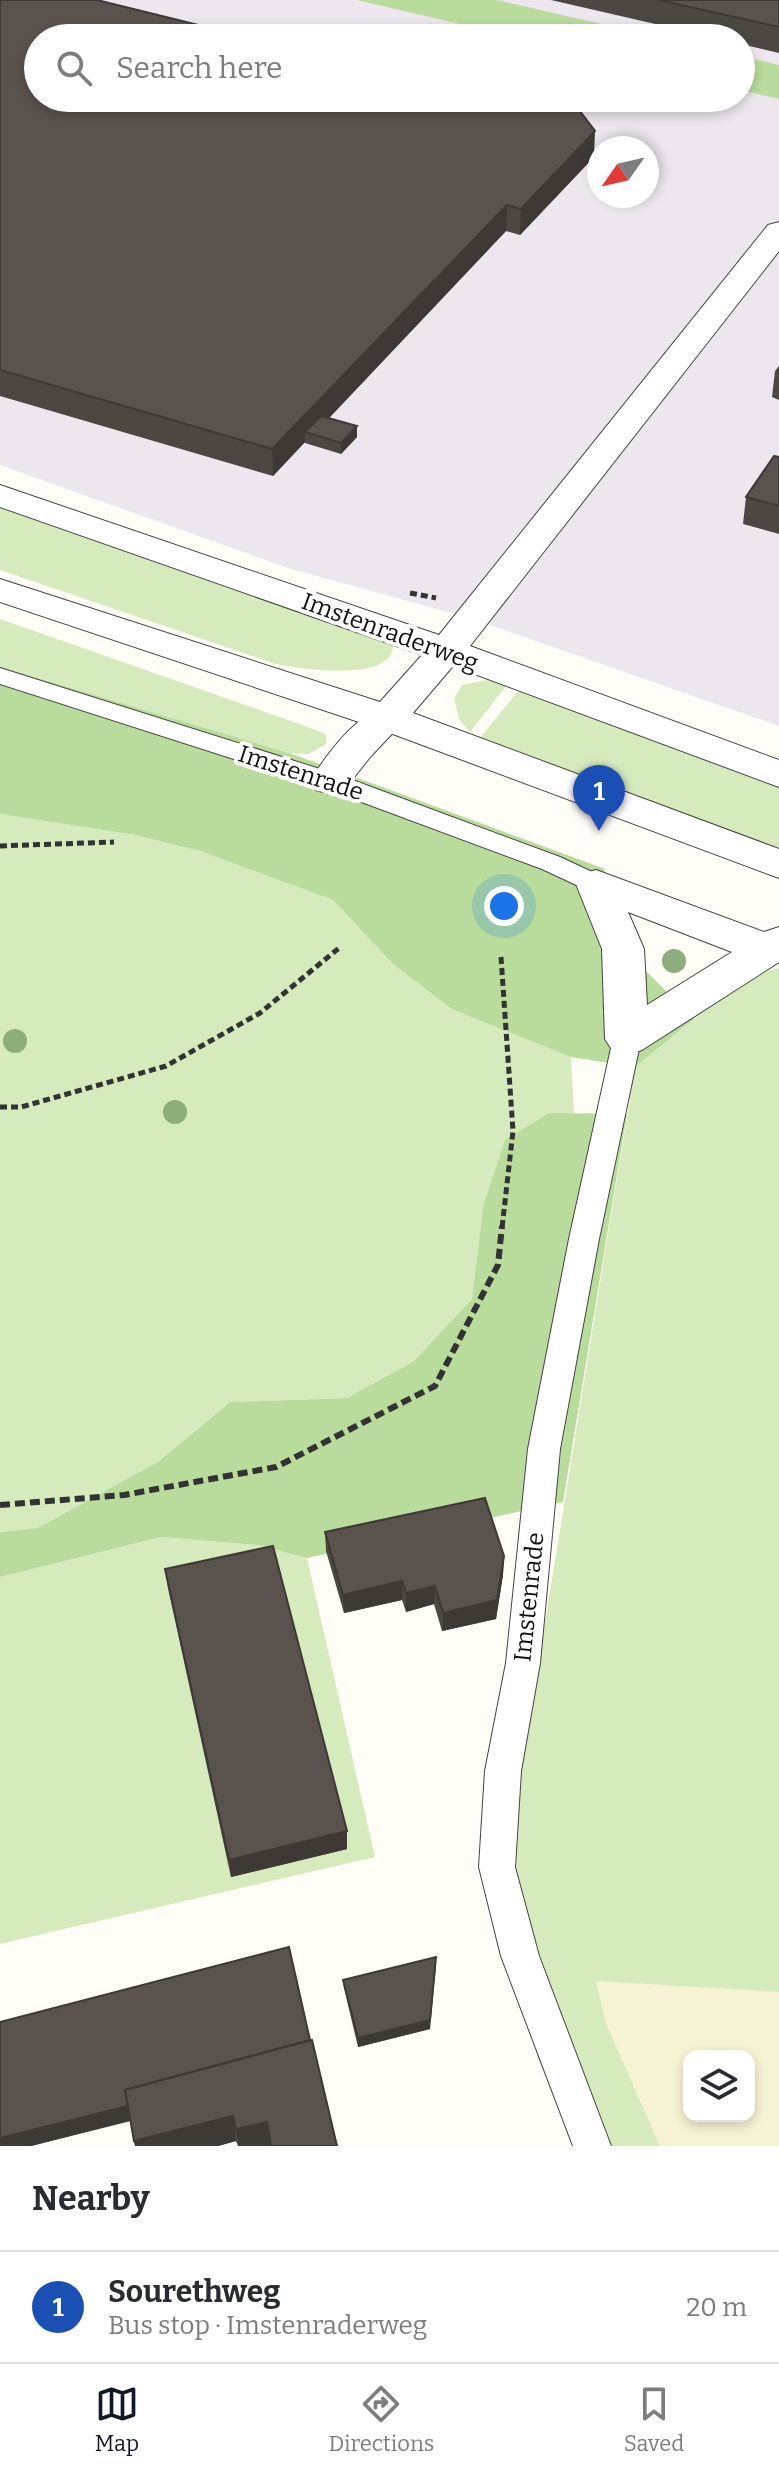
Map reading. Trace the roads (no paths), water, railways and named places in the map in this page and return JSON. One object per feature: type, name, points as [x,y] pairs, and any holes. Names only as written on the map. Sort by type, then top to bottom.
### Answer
[{"type":"street","points":[[330,781],[445,650],[779,231]]},
{"type":"street","name":"Imstenraderweg","points":[[0,495],[445,650],[779,774]]},
{"type":"street","points":[[0,590],[388,718],[520,770],[779,864]]},
{"type":"street","name":"Imstenrade","points":[[596,884],[772,945]]},
{"type":"street","name":"Imstenrade","points":[[596,884],[623,949],[627,1039]]},
{"type":"street","name":"Imstenrade","points":[[627,1039],[772,945]]},
{"type":"lane","name":"Imstenrade","points":[[0,676],[330,781],[551,863],[596,884]]},
{"type":"lane","name":"Imstenrade","points":[[592,2146],[520,1956],[497,1867],[503,1771],[523,1663],[544,1449],[584,1239],[627,1039]]},
{"type":"place","name":"Sourethweg","points":[[599,831]]}]
